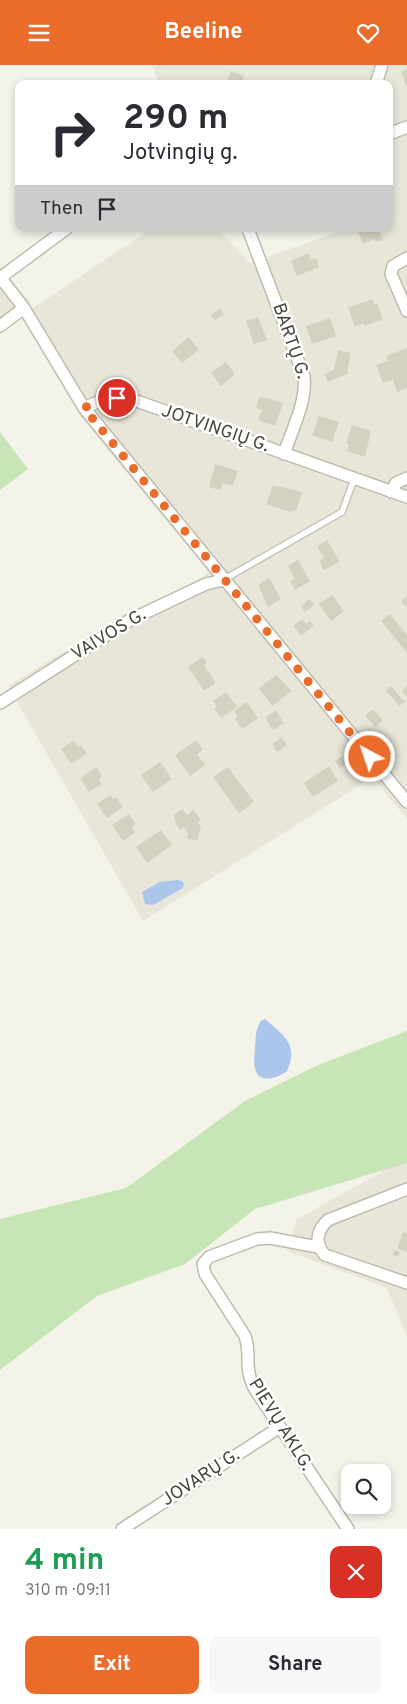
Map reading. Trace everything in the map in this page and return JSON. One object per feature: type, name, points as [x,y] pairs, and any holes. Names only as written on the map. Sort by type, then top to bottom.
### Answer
[{"type":"street","points":[[377,80],[382,65]]},
{"type":"street","points":[[393,132],[407,127]]},
{"type":"street","points":[[62,232],[0,278],[24,308],[84,408],[223,580],[407,802]]},
{"type":"street","name":"BARTŲ G.","points":[[249,232],[304,376],[303,397],[284,454]]},
{"type":"street","points":[[407,258],[393,266],[391,274],[407,311]]},
{"type":"street","points":[[0,326],[24,308]]},
{"type":"street","name":"JOTVINGIŲ G.","points":[[84,408],[102,399],[131,399],[407,497]]},
{"type":"street","points":[[391,491],[396,483],[407,477]]},
{"type":"street","name":"VAIVOS G.","points":[[0,703],[130,620],[206,583],[223,580]]},
{"type":"street","points":[[407,1189],[328,1220],[322,1226],[318,1242],[324,1255],[407,1283]]},
{"type":"street","name":"PIEVŲ AKLG.","points":[[318,1242],[270,1238],[257,1239],[209,1257],[203,1264],[204,1275],[245,1336],[249,1346],[247,1375],[348,1529]]},
{"type":"street","name":"JOVARŲ G.","points":[[122,1529],[280,1427]]},
{"type":"lane","points":[[223,580],[342,512],[354,479]]},
{"type":"shaded area","points":[[152,65],[407,65],[407,819],[373,777],[143,921],[8,686],[129,612],[199,581],[207,573],[205,568],[81,417],[23,315],[147,232],[221,232],[250,263],[338,232],[393,232],[393,80],[158,80]]},
{"type":"shaded area","points":[[0,267],[29,301],[0,322]]},
{"type":"shaded area","points":[[407,1163],[407,1337],[387,1288],[287,1251],[297,1219],[389,1168]]},
{"type":"green space","points":[[0,432],[28,469],[0,490]]},
{"type":"green space","points":[[407,1031],[407,1163],[255,1209],[185,1264],[97,1296],[0,1370],[0,1219],[126,1188],[245,1101],[318,1065]]},
{"type":"water","points":[[182,881],[184,884],[183,888],[153,905],[145,904],[142,892],[160,882]]},
{"type":"water","points":[[265,1019],[288,1041],[291,1054],[287,1071],[269,1079],[260,1077],[254,1063],[257,1030],[261,1021]]},
{"type":"building","points":[[407,69],[407,88],[401,72]]},
{"type":"building","points":[[231,71],[244,76],[242,80],[228,80]]},
{"type":"building","points":[[358,232],[380,232],[383,240],[376,242],[375,239],[363,244]]},
{"type":"building","points":[[308,253],[311,260],[316,258],[319,267],[297,276],[291,261]]},
{"type":"building","points":[[372,299],[374,304],[377,303],[383,319],[365,326],[364,323],[355,326],[348,308]]},
{"type":"building","points":[[220,308],[224,314],[215,320],[211,315]]},
{"type":"building","points":[[258,317],[267,340],[254,344],[246,321]]},
{"type":"building","points":[[330,318],[336,336],[312,344],[306,326]]},
{"type":"building","points":[[189,337],[199,350],[182,363],[172,351]]},
{"type":"building","points":[[407,348],[407,388],[397,392],[393,380],[383,383],[376,365],[388,361],[386,356]]},
{"type":"building","points":[[338,350],[351,353],[347,374],[328,382],[324,374],[334,370]]},
{"type":"building","points":[[226,362],[235,374],[221,386],[211,373]]},
{"type":"building","points":[[260,396],[283,403],[275,426],[258,420],[262,410],[256,408]]},
{"type":"building","points":[[319,416],[339,422],[332,442],[312,435]]},
{"type":"building","points":[[352,425],[371,431],[365,457],[347,451],[349,444],[346,443]]},
{"type":"building","points":[[215,464],[238,471],[233,486],[223,483],[220,490],[209,487]]},
{"type":"building","points":[[273,485],[302,492],[297,509],[290,512],[266,504]]},
{"type":"building","points":[[327,540],[340,562],[324,570],[319,561],[324,558],[317,546]]},
{"type":"building","points":[[298,560],[310,581],[295,590],[290,581],[295,579],[288,566]]},
{"type":"building","points":[[269,578],[281,599],[268,607],[258,585]]},
{"type":"building","points":[[332,595],[344,611],[331,621],[319,604]]},
{"type":"building","points":[[407,596],[407,605],[405,606],[401,601]]},
{"type":"building","points":[[310,599],[314,605],[305,612],[301,606]]},
{"type":"building","points":[[390,614],[407,635],[407,653],[381,621]]},
{"type":"building","points":[[302,619],[306,624],[310,621],[314,626],[301,636],[293,626]]},
{"type":"building","points":[[203,657],[207,663],[204,665],[216,683],[204,691],[188,667]]},
{"type":"building","points":[[276,675],[292,691],[272,706],[259,688]]},
{"type":"building","points":[[391,686],[405,702],[399,706],[386,690]]},
{"type":"building","points":[[407,686],[407,697],[402,691]]},
{"type":"building","points":[[226,692],[237,707],[221,718],[214,709],[217,706],[213,701]]},
{"type":"building","points":[[247,702],[258,718],[242,729],[235,719],[238,717],[234,711]]},
{"type":"building","points":[[373,709],[383,720],[375,727],[365,716]]},
{"type":"building","points":[[276,710],[284,723],[273,730],[265,718]]},
{"type":"building","points":[[282,737],[287,745],[277,752],[272,744]]},
{"type":"building","points":[[74,740],[78,747],[81,745],[87,754],[71,764],[61,749]]},
{"type":"building","points":[[196,740],[203,750],[197,754],[205,765],[190,776],[175,755]]},
{"type":"building","points":[[346,754],[350,761],[340,768],[335,761]]},
{"type":"building","points":[[160,762],[172,779],[153,792],[141,775]]},
{"type":"building","points":[[329,766],[338,781],[313,797],[304,783]]},
{"type":"building","points":[[96,767],[102,776],[99,779],[102,784],[89,792],[80,778]]},
{"type":"building","points":[[228,767],[254,802],[239,813],[213,777]]},
{"type":"building","points":[[110,795],[113,799],[116,797],[123,807],[107,818],[97,804]]},
{"type":"building","points":[[182,809],[187,815],[194,810],[201,820],[197,822],[201,827],[197,841],[187,838],[188,833],[184,827],[180,830],[175,822],[173,816]]},
{"type":"building","points":[[129,814],[136,824],[132,827],[135,832],[123,841],[112,825]]},
{"type":"building","points":[[161,830],[172,845],[147,863],[136,847]]},
{"type":"building","points":[[403,1232],[407,1233],[407,1252],[397,1248]]},
{"type":"building","points":[[394,1250],[400,1252],[398,1257],[393,1255]]},
{"type":"route","points":[[117,398],[102,399],[84,408],[223,580],[370,757]]}]
